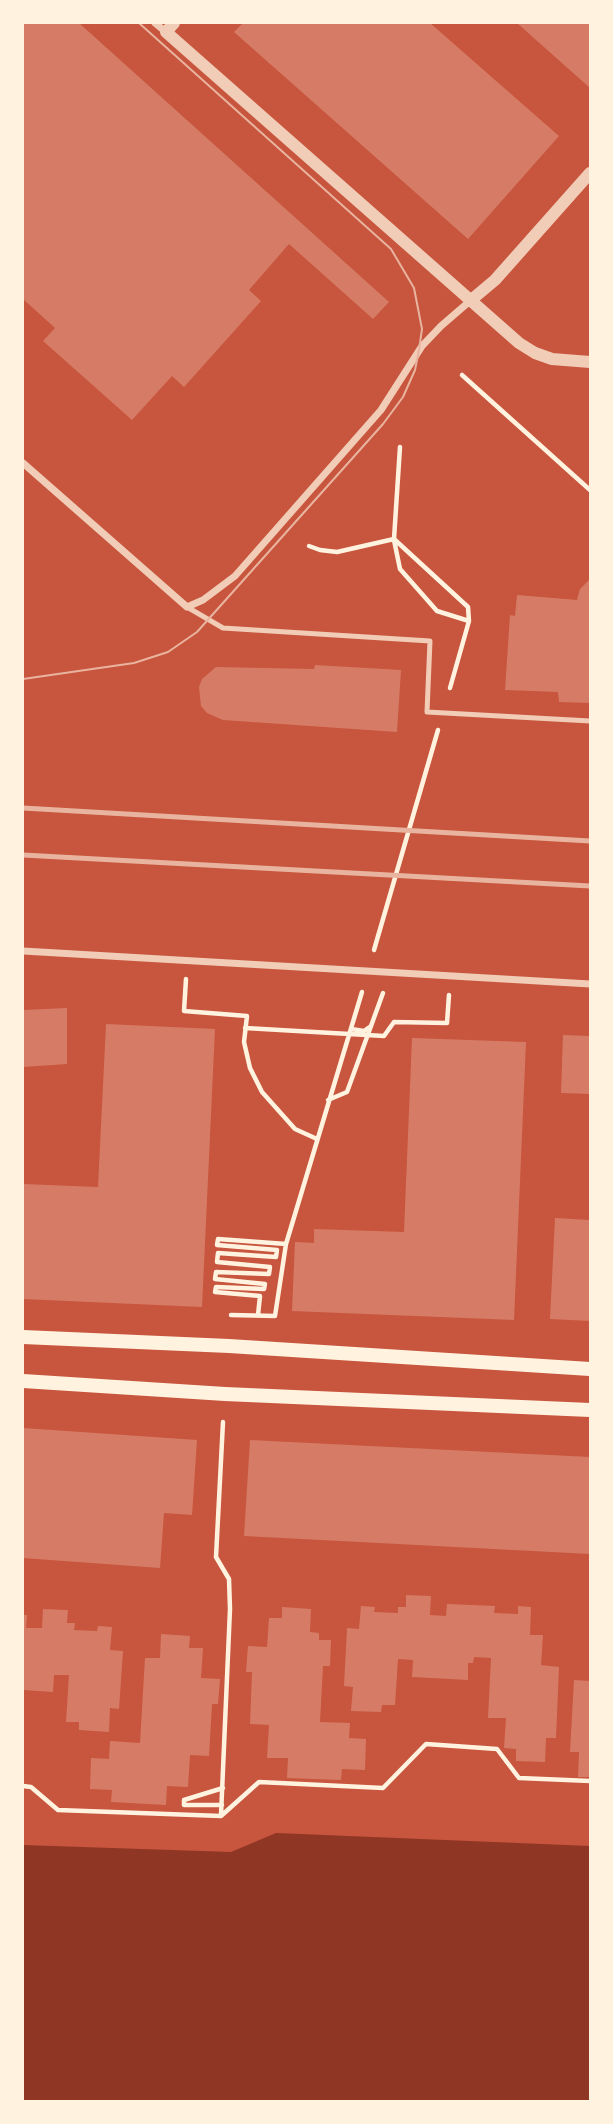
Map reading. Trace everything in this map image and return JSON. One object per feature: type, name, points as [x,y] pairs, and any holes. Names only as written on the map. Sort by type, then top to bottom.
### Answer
[{"type":"main road","points":[[23,1337],[229,1346],[590,1368]]},
{"type":"main road","points":[[23,1381],[225,1394],[590,1410]]},
{"type":"street","points":[[155,23],[170,27],[519,343],[552,359],[590,362]]},
{"type":"street","points":[[23,463],[187,607],[203,600],[235,576],[381,410],[422,346],[495,280],[590,173]]},
{"type":"street","points":[[23,951],[590,984]]},
{"type":"lane","points":[[187,607],[223,628],[430,641],[427,712],[590,721]]},
{"type":"path","points":[[462,375],[590,490]]},
{"type":"path","points":[[400,447],[394,540],[400,569],[437,611],[470,621]]},
{"type":"path","points":[[309,546],[337,552],[394,540]]},
{"type":"path","points":[[394,540],[468,607],[470,621],[446,701]]},
{"type":"path","points":[[373,953],[439,728]]},
{"type":"path","points":[[188,961],[184,1011],[247,1016],[244,1042],[250,1068],[262,1092],[295,1129],[317,1139]]},
{"type":"path","points":[[328,1100],[347,1092],[390,972]]},
{"type":"path","points":[[231,1315],[275,1316],[286,1244],[362,991]]},
{"type":"path","points":[[351,1029],[364,1031],[371,1027],[376,1015]]},
{"type":"path","points":[[245,1028],[384,1036],[394,1022],[447,1023]]},
{"type":"path","points":[[258,1315],[260,1296],[215,1292],[216,1287],[264,1289],[265,1284],[215,1279],[216,1272],[269,1274],[270,1267],[217,1262],[218,1253],[276,1257],[277,1250],[217,1245],[218,1239],[286,1244]]},
{"type":"path","points":[[221,1816],[230,1609],[229,1579],[216,1557],[223,1422]]},
{"type":"path","points":[[23,1786],[31,1787],[58,1810],[221,1816],[259,1782],[383,1788],[426,1744],[497,1749],[519,1778],[590,1781]]},
{"type":"path","points":[[222,1805],[184,1805],[184,1800],[223,1788]]},
{"type":"shaded area","points":[[276,1833],[590,1846],[590,2101],[23,2101],[23,1845],[231,1852]]},
{"type":"building","points":[[23,23],[79,23],[389,302],[373,319],[289,244],[249,290],[261,301],[184,387],[172,376],[132,420],[43,341],[55,328],[23,299]]},
{"type":"building","points":[[243,23],[430,23],[559,136],[468,239],[234,32]]},
{"type":"building","points":[[517,23],[590,23],[590,88]]},
{"type":"building","points":[[590,579],[590,703],[559,702],[558,692],[505,690],[510,615],[515,616],[517,595],[577,600],[580,589]]},
{"type":"building","points":[[315,665],[401,670],[397,732],[223,720],[207,713],[201,706],[199,687],[202,679],[216,667],[314,669]]},
{"type":"building","points":[[67,1008],[67,1064],[23,1067],[23,1010]]},
{"type":"building","points":[[106,1024],[215,1029],[202,1307],[23,1299],[23,1184],[98,1187]]},
{"type":"building","points":[[563,1035],[590,1036],[590,1094],[561,1093]]},
{"type":"building","points":[[412,1038],[526,1042],[514,1320],[292,1311],[295,1242],[314,1243],[314,1229],[404,1232]]},
{"type":"building","points":[[555,1218],[590,1220],[590,1321],[550,1319]]},
{"type":"building","points":[[23,1428],[197,1440],[192,1515],[164,1513],[160,1568],[23,1558]]},
{"type":"building","points":[[250,1440],[590,1457],[590,1554],[244,1536]]},
{"type":"building","points":[[406,1595],[431,1596],[430,1615],[446,1616],[447,1604],[495,1606],[494,1613],[518,1614],[518,1606],[531,1607],[530,1635],[543,1635],[541,1665],[559,1667],[556,1738],[546,1738],[545,1762],[516,1761],[516,1749],[504,1748],[506,1718],[488,1718],[491,1658],[474,1657],[473,1663],[468,1663],[468,1680],[412,1677],[413,1660],[398,1659],[395,1705],[382,1705],[381,1712],[351,1711],[353,1687],[344,1686],[347,1628],[359,1629],[361,1606],[375,1607],[374,1612],[398,1613],[398,1607],[406,1607]]},
{"type":"building","points":[[282,1607],[311,1609],[310,1632],[319,1633],[319,1640],[331,1640],[330,1666],[323,1666],[320,1722],[350,1723],[349,1738],[366,1739],[365,1770],[342,1769],[341,1780],[287,1778],[288,1758],[267,1758],[269,1725],[250,1724],[252,1672],[246,1672],[248,1646],[267,1647],[269,1618],[282,1618]]},
{"type":"building","points":[[43,1609],[68,1610],[67,1623],[75,1623],[74,1630],[97,1631],[98,1626],[112,1627],[110,1650],[123,1651],[119,1709],[110,1708],[109,1732],[79,1730],[79,1722],[66,1722],[69,1675],[54,1675],[53,1692],[23,1690],[23,1615],[27,1615],[26,1628],[42,1628]]},
{"type":"building","points":[[161,1634],[190,1636],[189,1648],[203,1648],[201,1678],[220,1679],[218,1704],[212,1704],[209,1756],[190,1755],[188,1787],[167,1786],[166,1805],[111,1802],[112,1790],[90,1789],[91,1758],[109,1759],[110,1741],[140,1743],[145,1658],[160,1658]]},
{"type":"building","points":[[574,1680],[590,1681],[590,1777],[578,1777],[579,1752],[570,1752]]},
{"type":"tram line","points":[[23,679],[134,663],[168,652],[197,632],[383,424],[403,397],[415,370],[419,350],[422,329],[414,288],[391,249],[139,23]]},
{"type":"railway","points":[[23,808],[590,841]]},
{"type":"railway","points":[[23,855],[590,886]]}]
